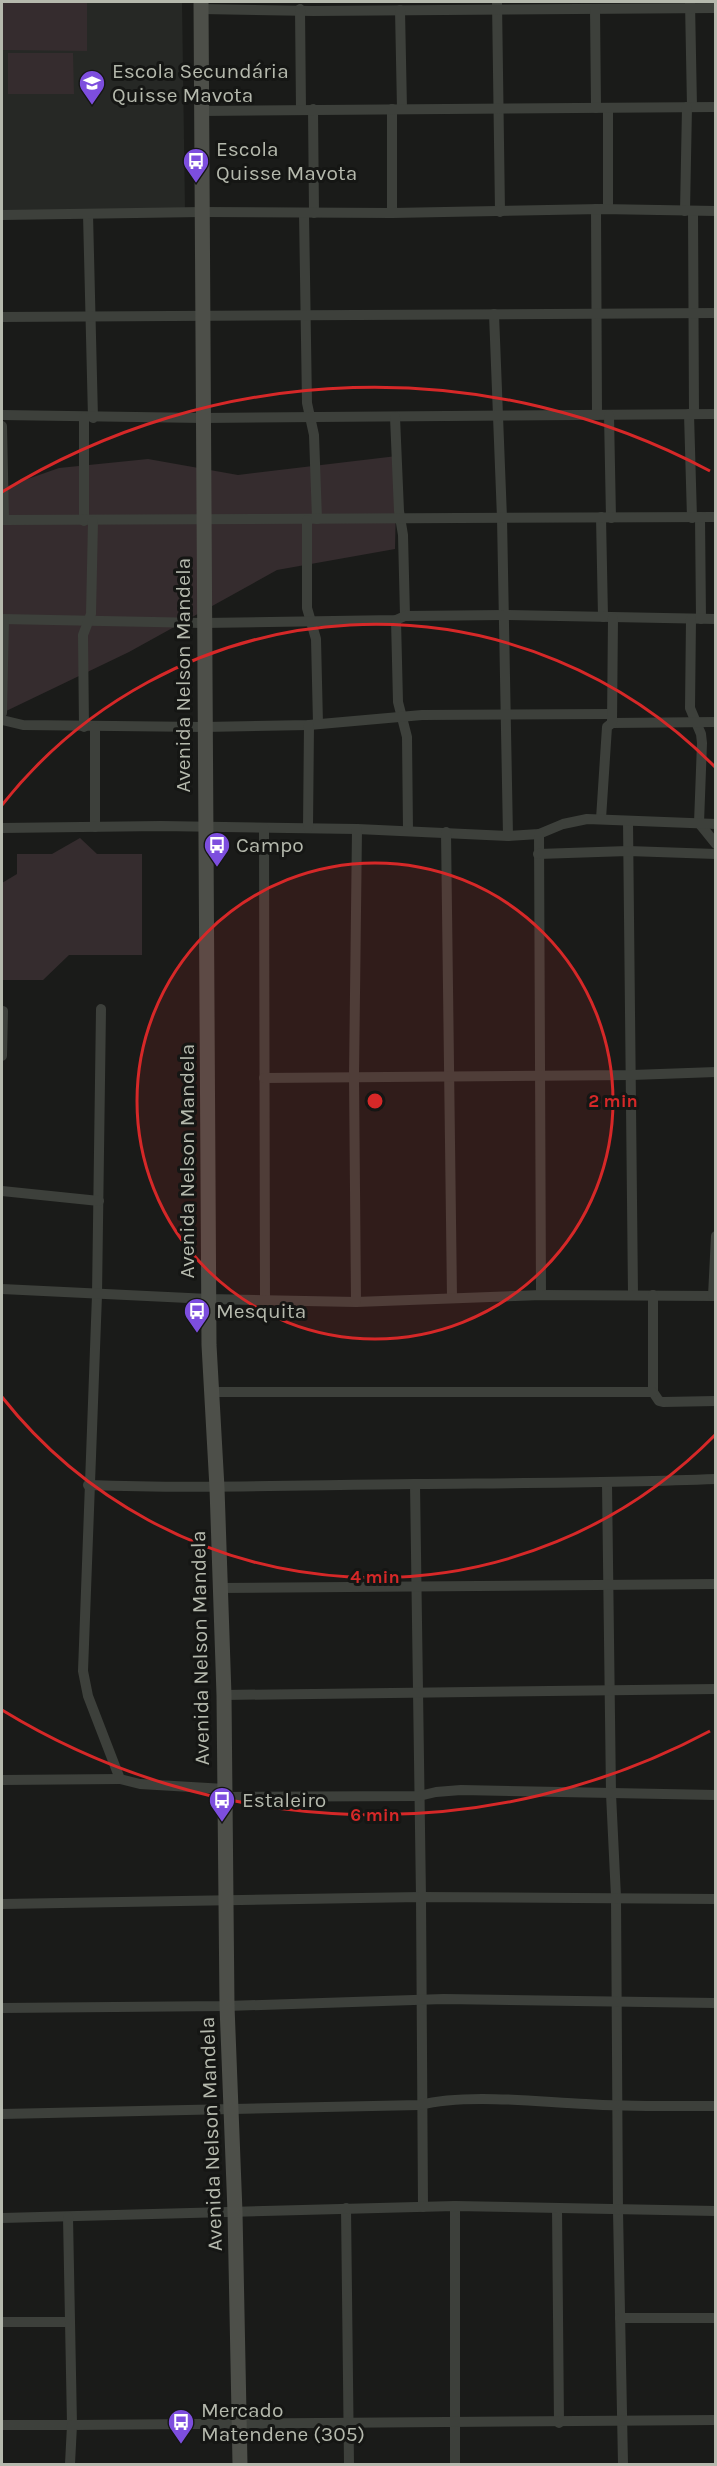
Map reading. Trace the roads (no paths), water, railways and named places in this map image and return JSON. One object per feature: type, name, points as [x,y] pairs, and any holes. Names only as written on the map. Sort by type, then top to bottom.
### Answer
[{"type":"street","points":[[201,5],[306,7],[690,5],[716,8]]},
{"type":"street","name":"Avenida Nelson Mandela","points":[[201,5],[203,623],[209,1299],[224,1695],[228,1901],[227,2006],[235,2212],[240,2464]]},
{"type":"street","points":[[690,5],[689,211],[694,313],[692,414],[696,518],[696,619],[690,708],[702,743],[699,823],[716,844]]},
{"type":"street","points":[[497,6],[500,212]]},
{"type":"street","points":[[301,110],[306,7]]},
{"type":"street","points":[[393,213],[397,109],[396,7]]},
{"type":"street","points":[[596,108],[600,7]]},
{"type":"street","points":[[201,111],[716,107]]},
{"type":"street","points":[[608,108],[608,209]]},
{"type":"street","points":[[308,828],[316,639],[307,608],[314,435],[307,403],[306,314],[313,110]]},
{"type":"street","points":[[2,215],[500,212],[596,209],[716,211]]},
{"type":"street","points":[[596,209],[597,415]]},
{"type":"street","points":[[88,214],[91,614],[83,634],[95,827]]},
{"type":"street","points":[[2,317],[716,313]]},
{"type":"street","points":[[494,314],[502,518],[508,836]]},
{"type":"street","points":[[2,415],[203,418],[716,414]]},
{"type":"street","points":[[601,819],[606,732],[612,718],[606,518],[609,415]]},
{"type":"street","points":[[395,417],[400,518],[403,535],[398,702],[407,737],[408,830]]},
{"type":"street","points":[[2,426],[3,520],[716,517]]},
{"type":"street","points":[[2,713],[3,619],[203,623],[504,615],[716,619]]},
{"type":"street","points":[[2,720],[23,725],[204,727],[314,724],[400,716],[506,714],[716,723]]},
{"type":"street","points":[[2,828],[205,826],[408,830],[508,836],[538,834],[573,821],[601,819],[628,822],[716,824]]},
{"type":"street","points":[[628,822],[633,1295]]},
{"type":"street","points":[[264,828],[265,1300]]},
{"type":"street","points":[[356,1302],[354,1076],[357,829]]},
{"type":"street","points":[[446,832],[452,1298]]},
{"type":"street","points":[[538,834],[541,1295]]},
{"type":"street","points":[[538,854],[628,851],[716,854]]},
{"type":"street","points":[[101,1009],[97,1295],[82,1671],[87,1696],[120,1779]]},
{"type":"street","points":[[2,1056],[3,1011]]},
{"type":"street","points":[[264,1078],[632,1075],[716,1072]]},
{"type":"street","points":[[2,1191],[99,1201]]},
{"type":"street","points":[[2,1289],[97,1295],[356,1302],[541,1295],[714,1296],[716,1236]]},
{"type":"street","points":[[653,1295],[653,1392],[659,1401],[663,1402],[716,1401]]},
{"type":"street","points":[[212,1392],[653,1392]]},
{"type":"street","points":[[88,1485],[217,1488],[415,1484],[607,1484],[716,1479]]},
{"type":"street","points":[[415,1484],[416,1691],[422,1897],[420,2105],[423,2206]]},
{"type":"street","points":[[607,1484],[611,1794],[616,1897],[618,2211],[623,2464]]},
{"type":"street","points":[[220,1588],[716,1584]]},
{"type":"street","points":[[224,1695],[716,1689]]},
{"type":"street","points":[[2,1780],[120,1779],[140,1784],[225,1793],[419,1796],[461,1790],[716,1795]]},
{"type":"street","points":[[2,1904],[422,1897],[716,1899]]},
{"type":"street","points":[[2,2008],[227,2006],[421,2000],[716,2003]]},
{"type":"street","points":[[2,2114],[232,2111],[420,2105],[442,2100],[617,2106],[716,2106]]},
{"type":"street","points":[[2,2218],[423,2206],[716,2211]]},
{"type":"street","points":[[455,2206],[455,2464]]},
{"type":"street","points":[[346,2208],[349,2464]]},
{"type":"street","points":[[557,2208],[559,2423]]},
{"type":"street","points":[[68,2217],[72,2425],[70,2464]]},
{"type":"street","points":[[620,2318],[716,2318]]},
{"type":"street","points":[[2,2322],[69,2322]]},
{"type":"street","points":[[2,2425],[716,2421]]},
{"type":"place","name":"Escola Secundária Quisse Mavota","points":[[92,106]]},
{"type":"place","name":"Escola Quisse Mavota","points":[[196,184]]},
{"type":"place","name":"Campo","points":[[217,868]]},
{"type":"place","name":"Mesquita","points":[[197,1334]]},
{"type":"place","name":"Estaleiro","points":[[222,1823]]},
{"type":"place","name":"Mercado Matendene (305)","points":[[181,2445]]}]
